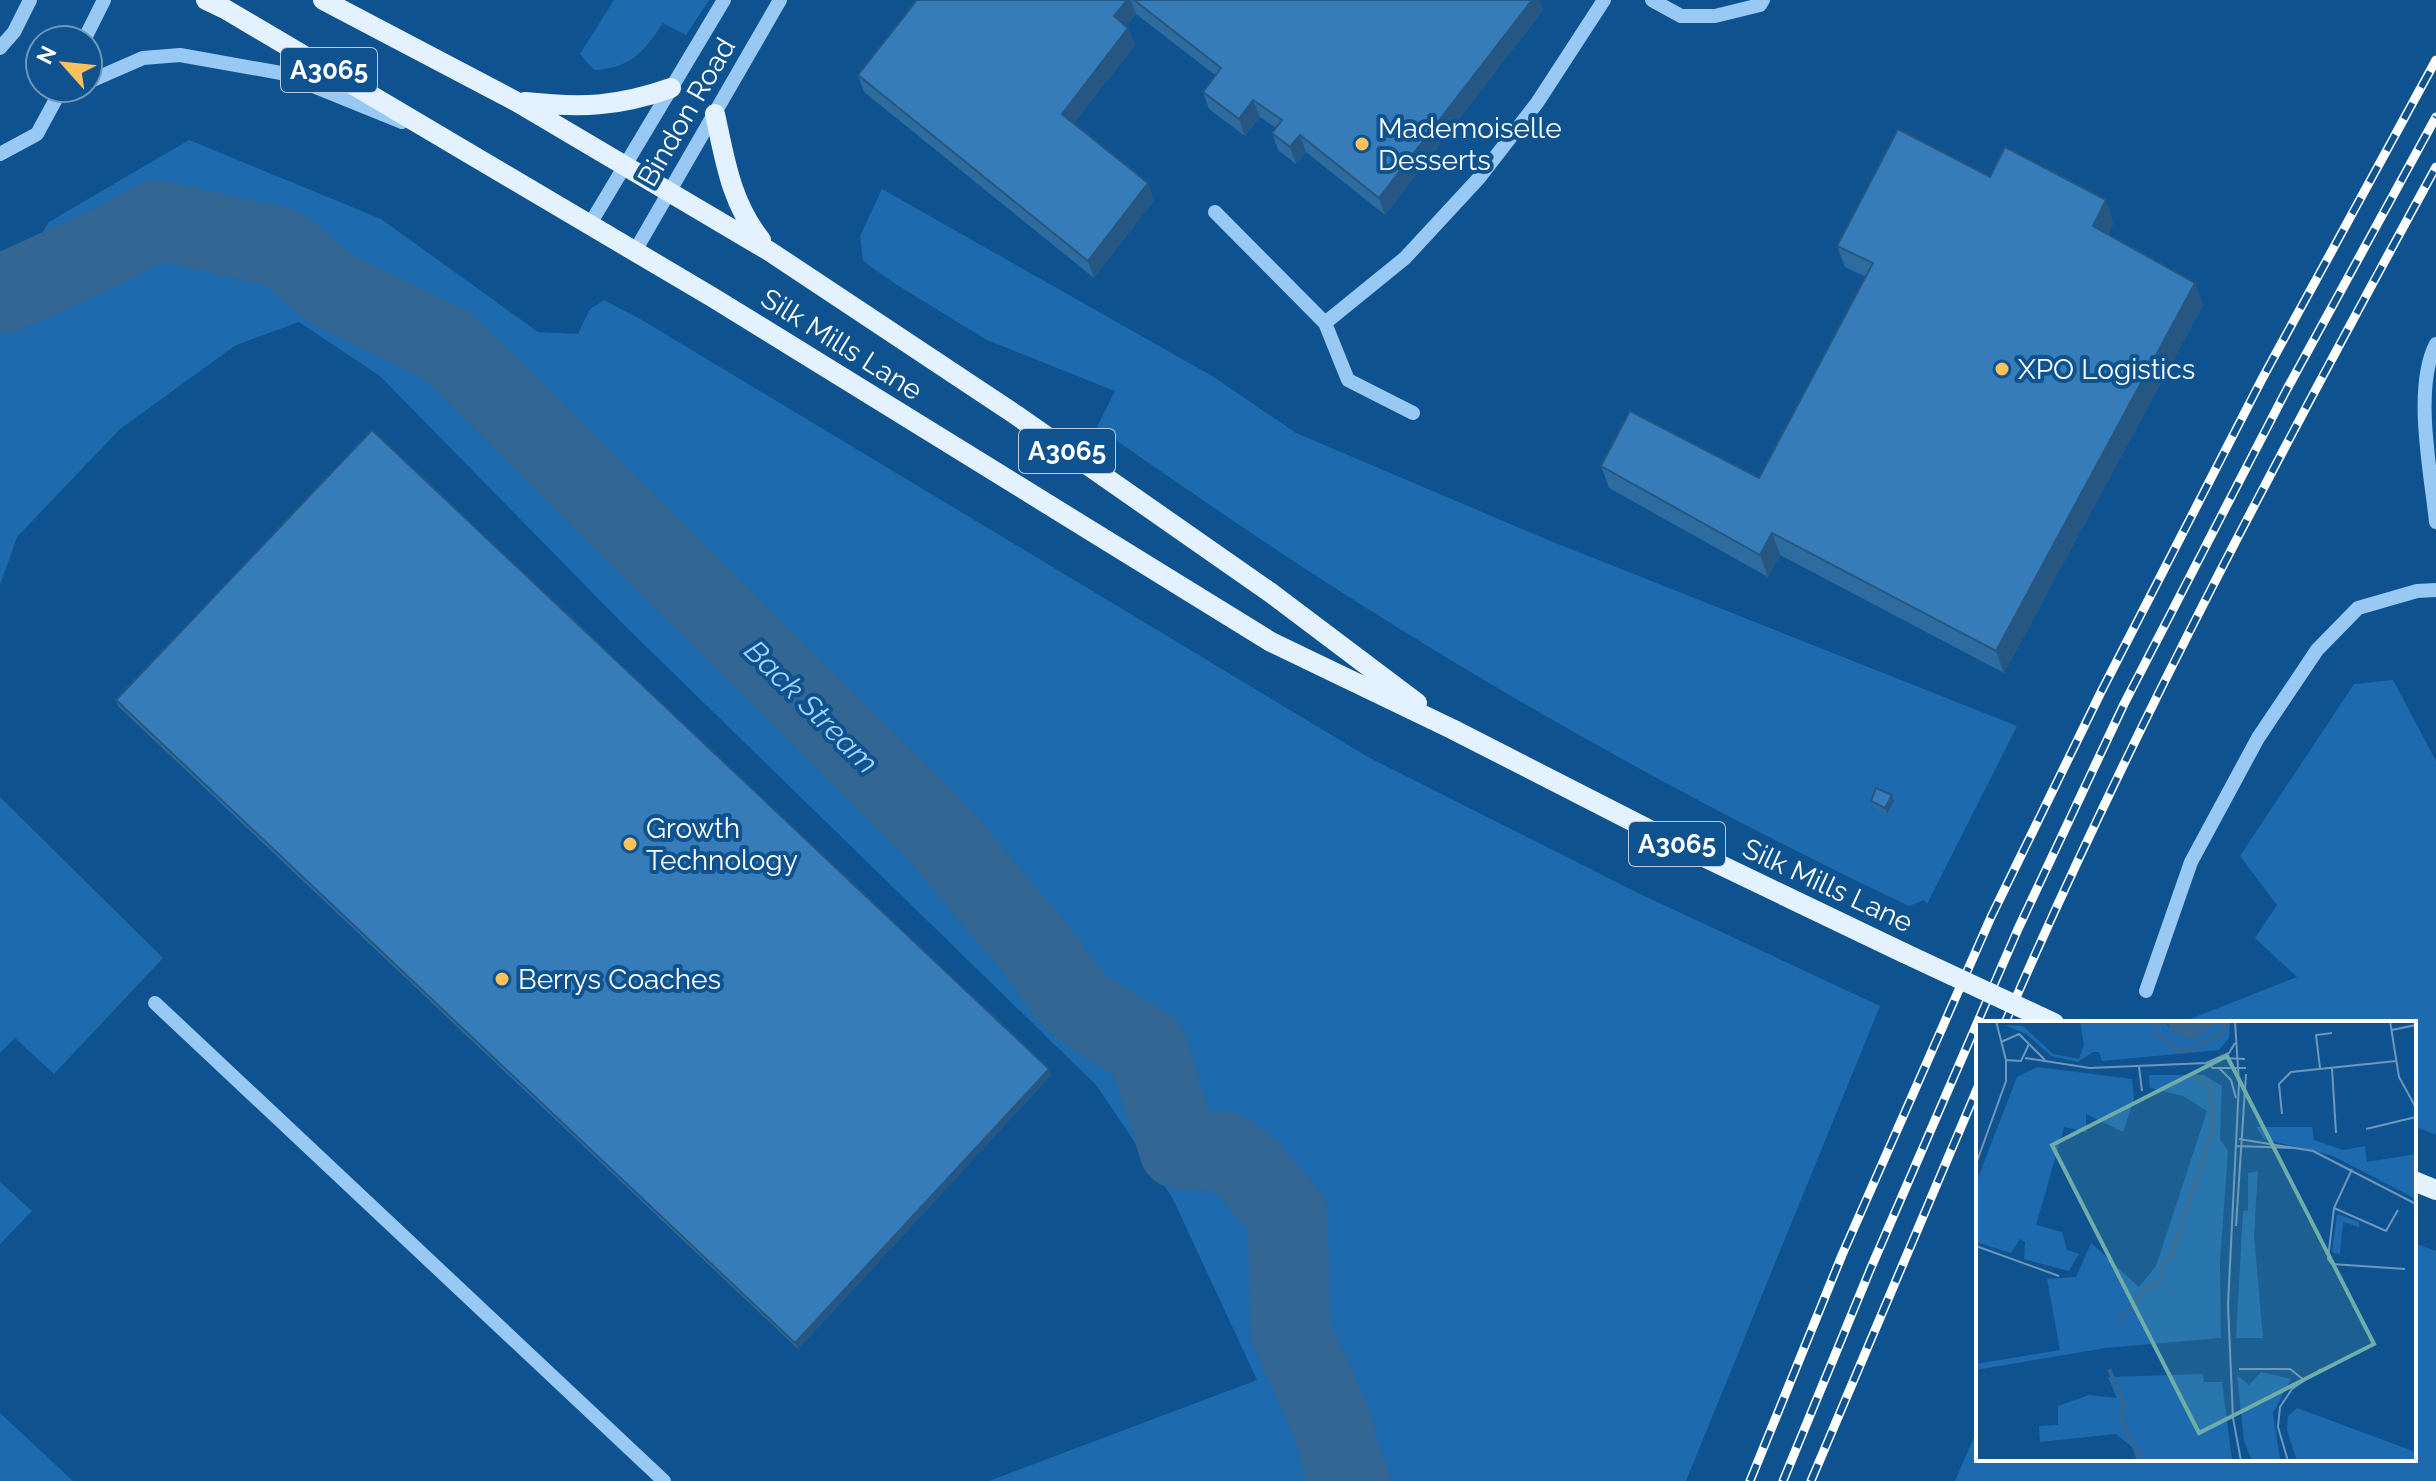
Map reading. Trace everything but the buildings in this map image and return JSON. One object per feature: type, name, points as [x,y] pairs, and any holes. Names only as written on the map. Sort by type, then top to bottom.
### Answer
[{"type":"main road","name":"Silk Mills Lane","points":[[206,0],[635,251],[1271,642],[1452,729],[1681,846],[2050,1021]]},
{"type":"main road","name":"Silk Mills Lane","points":[[323,0],[517,102],[769,251],[1016,415],[1259,584],[1452,729]]},
{"type":"main road","points":[[517,102],[573,107],[637,100],[671,88]]},
{"type":"main road","points":[[715,114],[729,177],[746,221],[769,251]]},
{"type":"main road","points":[[2416,1182],[2436,1190]]},
{"type":"street","points":[[0,48],[14,32],[30,0]]},
{"type":"street","points":[[92,24],[104,0]]},
{"type":"street","name":"Bindon Road","points":[[590,224],[724,0]]},
{"type":"street","name":"Bindon Road","points":[[635,251],[780,0]]},
{"type":"street","points":[[1325,323],[1405,258],[1479,178],[1537,103],[1604,0]]},
{"type":"street","points":[[1652,0],[1681,16],[1715,16],[1760,5],[1763,0]]},
{"type":"street","points":[[104,75],[143,58],[180,55],[281,73],[450,142]]},
{"type":"street","points":[[0,154],[37,134],[55,104]]},
{"type":"street","points":[[1215,212],[1325,323],[1348,380],[1413,413]]},
{"type":"street","points":[[2436,344],[2430,355],[2424,400],[2436,522]]},
{"type":"street","points":[[2146,991],[2191,862],[2258,738],[2317,650],[2358,608],[2417,591],[2436,590]]},
{"type":"street","points":[[155,1003],[664,1481]]},
{"type":"shaded area","points":[[614,0],[709,0],[686,35],[663,23],[635,57],[618,66],[594,70],[580,54]]},
{"type":"shaded area","points":[[189,140],[381,219],[538,332],[578,334],[590,309],[604,300],[1368,757],[1640,894],[1880,1006],[1686,1481],[989,1481],[1257,1380],[1172,1197],[1096,1085],[623,624],[380,376],[299,322],[236,345],[120,429],[17,537],[0,585],[0,300],[49,222]]},
{"type":"shaded area","points":[[882,189],[1212,376],[1296,433],[1548,540],[2017,726],[1927,904],[1924,900],[1909,906],[1702,802],[1567,728],[1368,609],[1198,497],[1097,427],[1115,391],[987,340],[863,261],[860,236]]},
{"type":"shaded area","points":[[2393,680],[2436,761],[2436,1135],[2416,1127],[2416,1021],[2185,1021],[2297,977],[2255,938],[2277,905],[2240,856],[2354,684]]},
{"type":"shaded area","points":[[0,797],[163,958],[54,1074],[15,1038],[0,1053]]},
{"type":"shaded area","points":[[0,1182],[32,1211],[0,1244]]},
{"type":"shaded area","points":[[2416,1244],[2436,1251],[2436,1481],[1955,1481],[1976,1433],[1976,1461],[2416,1461]]},
{"type":"shaded area","points":[[0,1413],[73,1481],[0,1481]]},
{"type":"waterway","name":"Back Stream","points":[[5,293],[107,247],[156,220],[280,247],[332,289],[448,346],[939,834],[1048,964],[1066,991],[1090,1013],[1147,1047],[1179,1149],[1224,1151],[1250,1170],[1288,1216],[1290,1329],[1332,1424],[1350,1481]]},
{"type":"railway","points":[[1750,1481],[1842,1255],[1991,917],[2101,692],[2262,379],[2436,60]]},
{"type":"railway","points":[[1978,1021],[2124,704],[2287,389],[2436,117]]},
{"type":"railway","points":[[2006,1021],[2157,697],[2266,483],[2436,167]]},
{"type":"railway","points":[[1783,1481],[1976,1026]]},
{"type":"railway","points":[[1811,1481],[1976,1092]]},
{"type":"place","name":"Mademoiselle Desserts","points":[[1362,144]]},
{"type":"place","name":"XPO Logistics","points":[[2002,369]]},
{"type":"place","name":"Growth Technology","points":[[630,844]]},
{"type":"place","name":"Berrys Coaches","points":[[502,979]]}]
